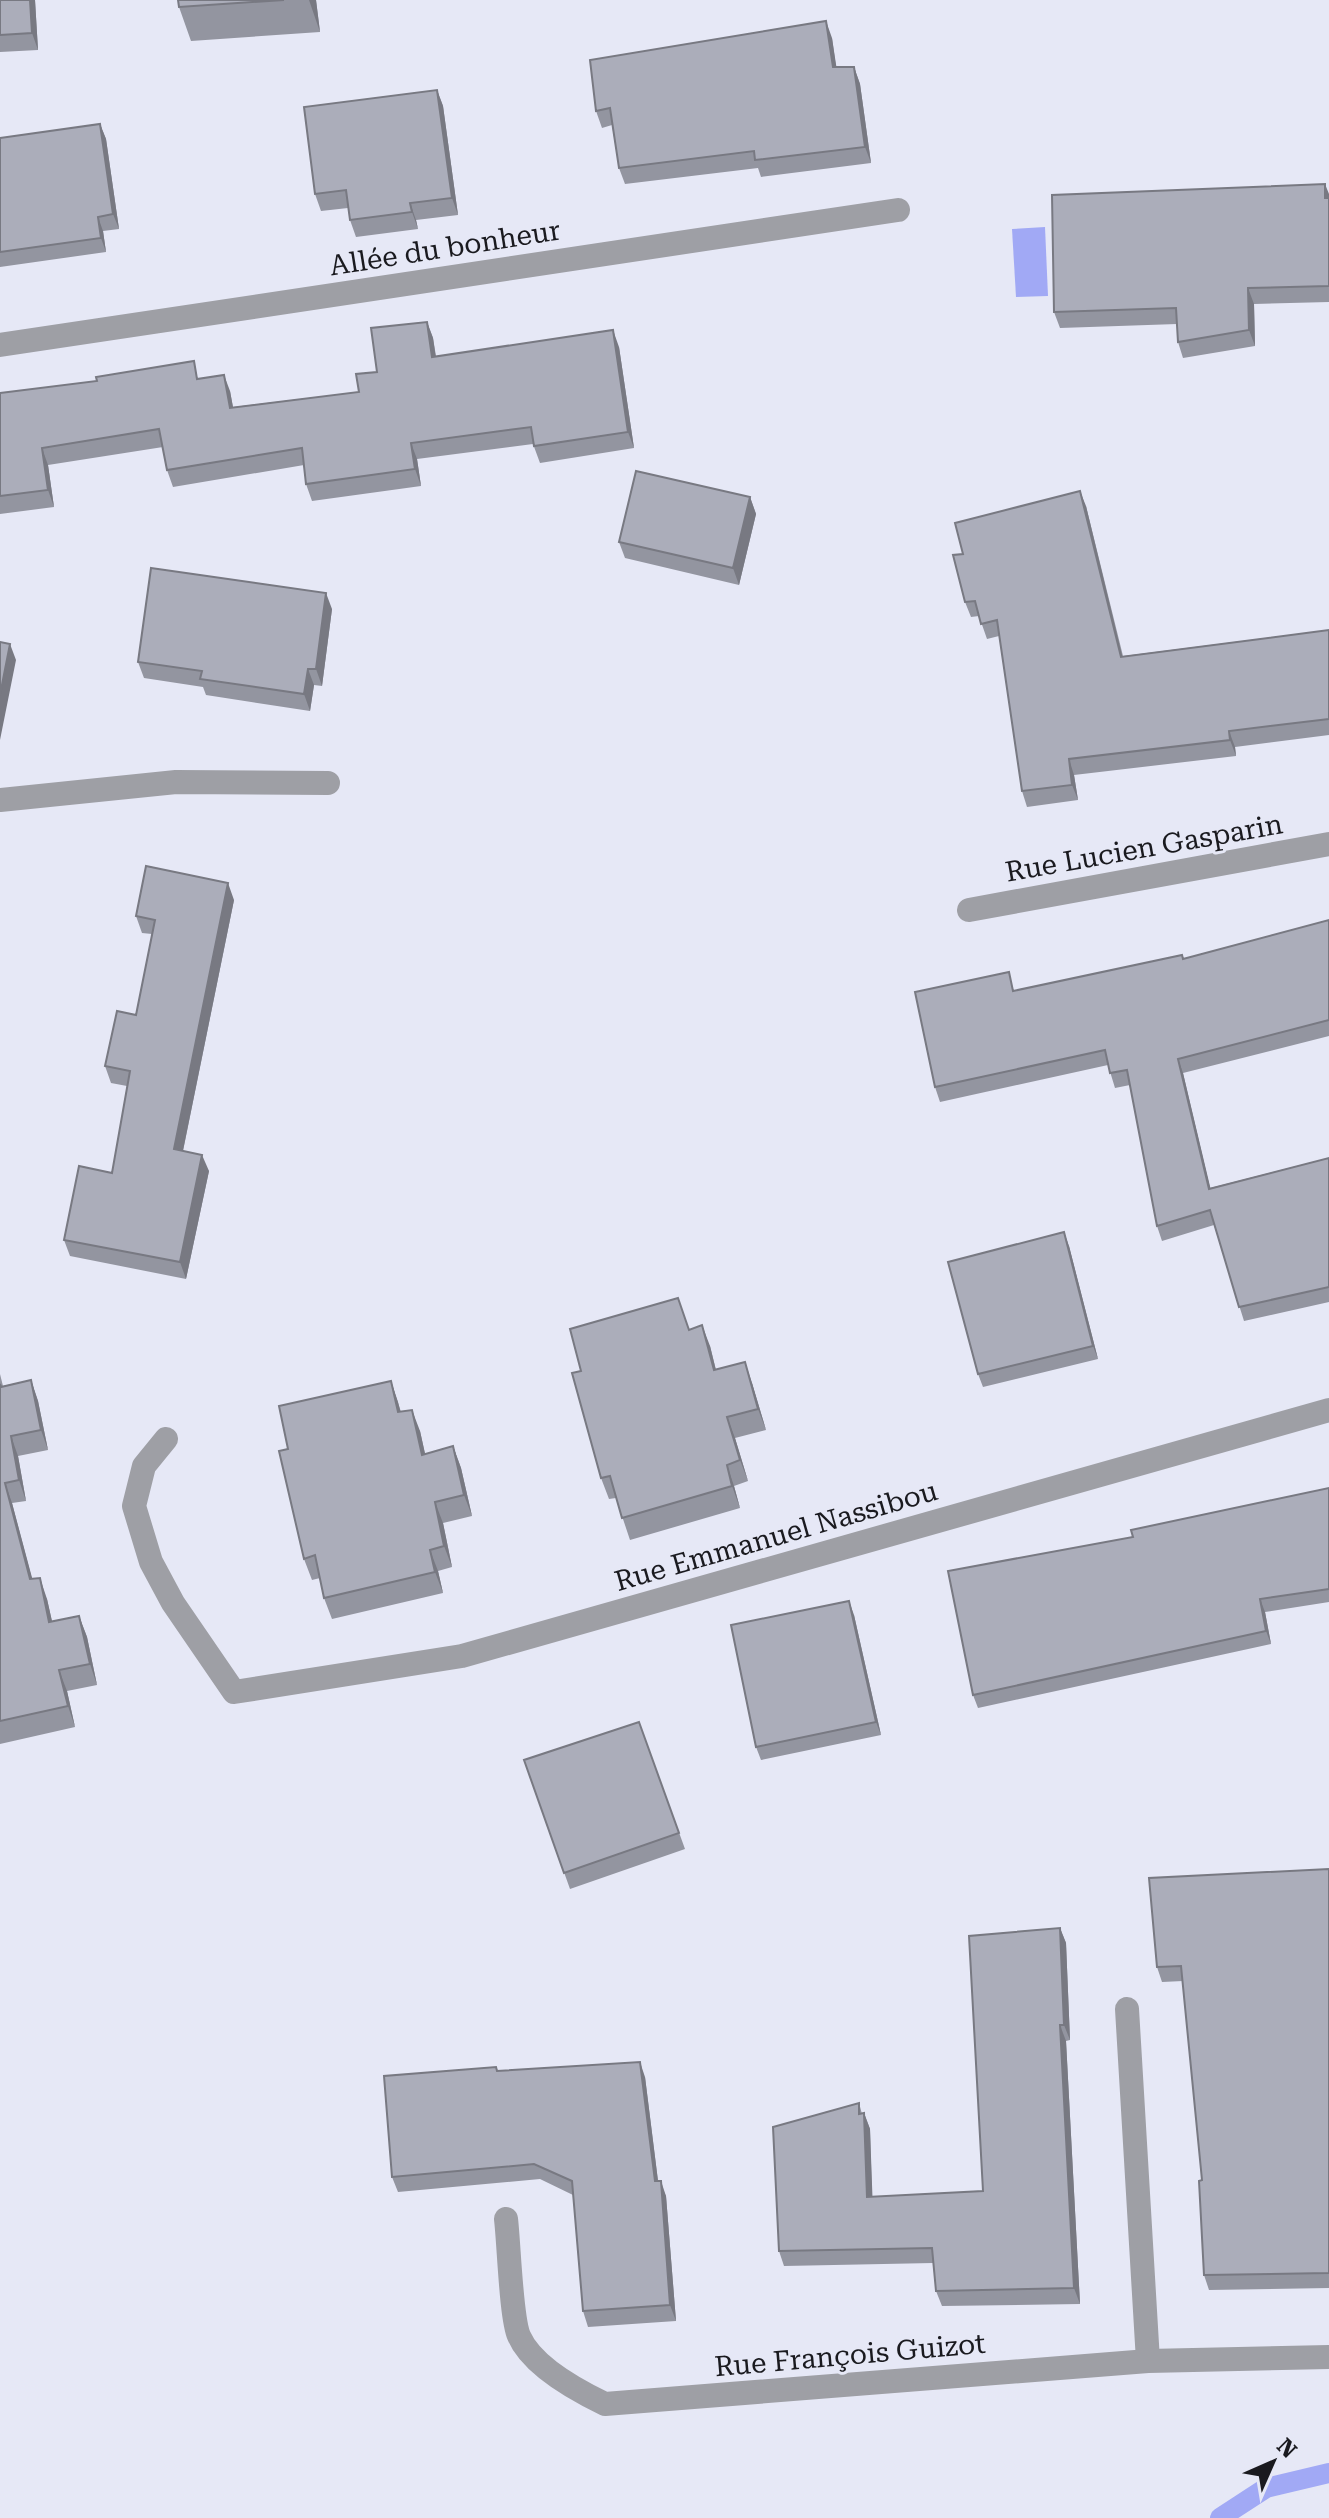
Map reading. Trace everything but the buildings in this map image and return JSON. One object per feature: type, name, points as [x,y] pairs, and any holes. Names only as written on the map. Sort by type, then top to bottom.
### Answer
[{"type":"street","name":"Allée du bonheur","points":[[0,345],[898,210]]},
{"type":"street","points":[[0,800],[176,782],[328,783]]},
{"type":"street","name":"Rue Lucien Gasparin","points":[[969,910],[1329,844]]},
{"type":"street","name":"Rue Emmanuel Nassibou","points":[[166,1439],[144,1466],[134,1506],[151,1562],[173,1603],[234,1692],[462,1656],[1329,1410]]},
{"type":"street","points":[[1127,2009],[1148,2361]]},
{"type":"street","name":"Rue François Guizot","points":[[506,2219],[519,2336],[543,2365],[574,2389],[605,2404],[1148,2361],[1329,2357]]},
{"type":"water","points":[[1045,227],[1048,296],[1016,297],[1012,229]]},
{"type":"waterway","points":[[1220,2518],[1266,2488],[1329,2473]]}]
